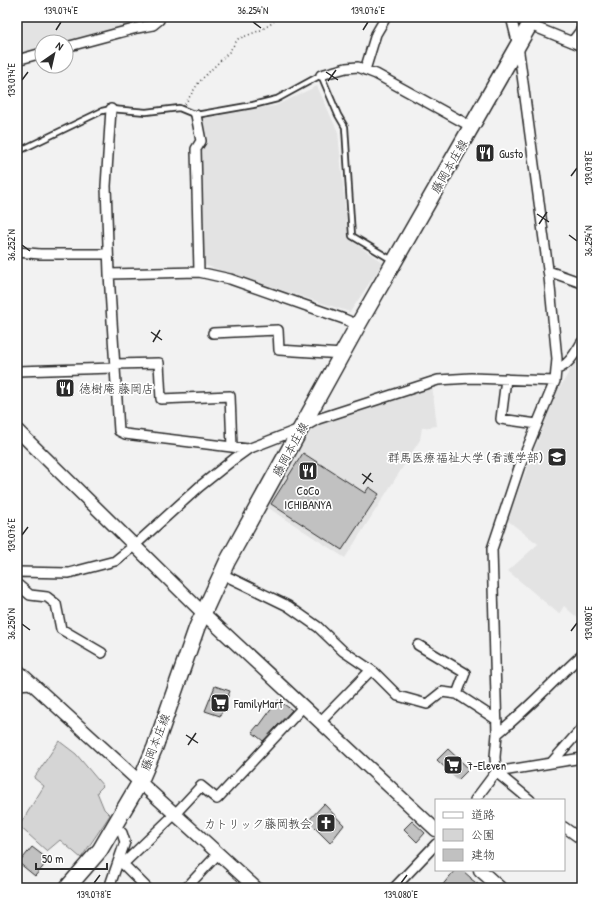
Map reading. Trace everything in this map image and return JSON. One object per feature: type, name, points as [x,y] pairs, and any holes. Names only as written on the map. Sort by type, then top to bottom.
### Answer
[{"type":"main road","name":"藤岡本庄線","points":[[66,888],[100,850],[140,782],[155,747],[197,627],[227,562],[358,325],[532,21]]},
{"type":"street","points":[[74,45],[153,25],[159,20],[160,17]]},
{"type":"street","points":[[365,70],[376,34],[386,17]]},
{"type":"street","points":[[476,799],[496,772],[495,757],[498,734],[492,550],[519,468],[555,381],[556,369],[554,323],[548,271],[518,46],[509,18]]},
{"type":"street","points":[[532,21],[582,46]]},
{"type":"street","points":[[572,42],[582,29]]},
{"type":"street","points":[[17,60],[34,55]]},
{"type":"street","points":[[321,75],[346,68],[358,67],[376,74],[472,127]]},
{"type":"street","points":[[111,109],[106,186],[109,274],[119,430],[125,434],[248,449]]},
{"type":"street","points":[[196,115],[201,142],[196,149],[199,272]]},
{"type":"street","points":[[17,252],[40,254],[108,254]]},
{"type":"street","points":[[548,271],[582,283]]},
{"type":"street","points":[[109,274],[199,272],[230,280],[344,318],[358,325]]},
{"type":"street","points":[[213,332],[278,330],[279,350],[343,354]]},
{"type":"street","points":[[556,369],[563,367],[572,358],[582,342]]},
{"type":"street","points":[[17,371],[159,363],[161,399],[230,396],[232,448]]},
{"type":"street","points":[[17,572],[69,572],[115,561],[135,546],[199,487],[248,449],[302,428],[318,419],[438,380],[471,378],[555,381]]},
{"type":"street","points":[[506,379],[501,419],[538,424]]},
{"type":"street","points":[[17,430],[203,613],[435,829]]},
{"type":"street","points":[[222,574],[288,606],[318,627],[343,652],[371,670],[398,696],[427,704],[442,692],[457,694],[497,720]]},
{"type":"street","points":[[17,584],[30,595],[47,597],[56,604],[61,629],[102,653]]},
{"type":"street","points":[[418,645],[465,673],[457,694]]},
{"type":"street","points":[[498,734],[582,655]]},
{"type":"street","points":[[17,670],[175,814],[250,886]]},
{"type":"street","points":[[320,722],[371,670]]},
{"type":"street","points":[[17,685],[31,684]]},
{"type":"street","points":[[120,864],[175,814],[201,786],[216,799],[304,706]]},
{"type":"street","points":[[552,762],[582,728]]},
{"type":"street","points":[[496,772],[582,758]]},
{"type":"street","points":[[496,772],[529,799]]},
{"type":"street","points":[[109,888],[120,864],[125,842],[122,832],[115,826]]},
{"type":"street","points":[[565,828],[582,840]]},
{"type":"street","points":[[394,888],[435,845]]},
{"type":"street","points":[[186,888],[218,854]]},
{"type":"street","points":[[120,864],[147,888]]},
{"type":"street","points":[[481,871],[500,888]]},
{"type":"lane","points":[[17,152],[102,111],[111,109],[146,112],[181,108],[196,115],[253,105],[277,99],[321,75],[345,128],[352,236],[395,262]]},
{"type":"path","points":[[181,108],[199,82],[229,52],[238,40],[261,30],[274,22]]},
{"type":"shaded area","points":[[17,17],[153,17],[150,21],[74,40],[74,34],[34,34],[34,50],[17,55]]},
{"type":"shaded area","points":[[317,86],[338,132],[348,238],[383,263],[350,312],[204,265],[196,153],[208,141],[201,114],[275,106]]},
{"type":"shaded area","name":"群馬医療福祉大学 (看護学部)","points":[[582,350],[582,622],[564,606],[559,614],[508,571],[538,544],[507,520],[556,394]]},
{"type":"shaded area","points":[[432,385],[437,426],[422,428],[420,440],[345,558],[264,505],[310,427]]},
{"type":"green space","points":[[59,741],[76,754],[103,786],[97,792],[104,809],[110,815],[81,858],[60,840],[47,851],[19,826],[44,786],[34,778]]},
{"type":"building","points":[[303,453],[365,493],[369,487],[379,494],[342,550],[271,504]]},
{"type":"building","points":[[215,686],[230,691],[220,716],[205,711]]},
{"type":"building","points":[[278,700],[292,710],[263,741],[252,732],[258,725],[259,726]]},
{"type":"building","name":"7-Eleven","points":[[448,749],[469,769],[458,780],[437,760]]},
{"type":"building","name":"カトリック藤岡教会","points":[[324,804],[344,825],[330,843],[308,821]]},
{"type":"building","points":[[412,821],[425,833],[417,842],[404,829]]},
{"type":"building","points":[[32,847],[49,860],[35,876],[19,863]]},
{"type":"building","points":[[454,871],[463,871],[483,888],[440,888]]},
{"type":"place","name":"Gusto","points":[[485,153]]},
{"type":"place","name":"徳樹庵 藤岡店","points":[[65,388]]},
{"type":"place","name":"群馬医療福祉大学 (看護学部)","points":[[557,457]]},
{"type":"place","name":"CoCo ICHIBANYA","points":[[308,471]]},
{"type":"place","name":"FamilyMart","points":[[220,703]]},
{"type":"place","name":"7-Eleven","points":[[453,765]]},
{"type":"place","name":"カトリック藤岡教会","points":[[326,823]]}]
